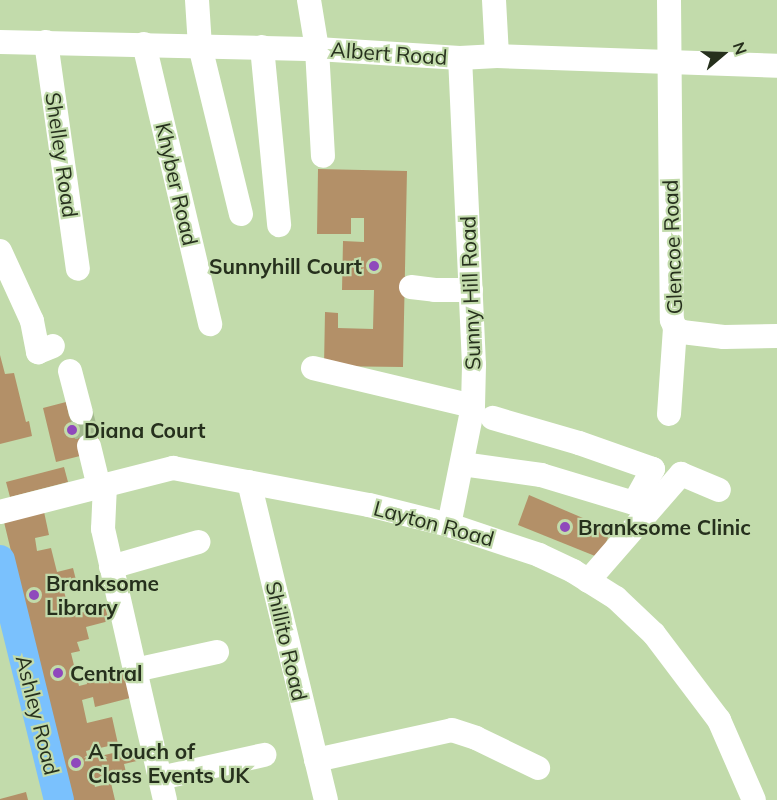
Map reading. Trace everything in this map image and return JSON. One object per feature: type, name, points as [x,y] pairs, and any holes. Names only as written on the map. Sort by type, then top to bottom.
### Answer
[{"type":"main road","name":"Ashley Road","points":[[0,560],[59,800]]},
{"type":"street","points":[[197,0],[200,46],[242,214]]},
{"type":"street","points":[[309,0],[317,49],[322,156]]},
{"type":"street","points":[[494,0],[497,56]]},
{"type":"street","name":"Glencoe Road","points":[[669,0],[672,320],[675,328],[682,332],[724,338],[777,336]]},
{"type":"street","name":"Albert Road","points":[[0,42],[262,47],[459,58],[497,56],[777,66]]},
{"type":"street","name":"Shelley Road","points":[[46,42],[78,269]]},
{"type":"street","name":"Khyber Road","points":[[144,44],[210,324]]},
{"type":"street","points":[[262,47],[279,225]]},
{"type":"street","name":"Sunny Hill Road","points":[[449,525],[462,464],[483,412],[474,365],[459,58]]},
{"type":"street","points":[[0,251],[32,321],[38,352],[53,346]]},
{"type":"street","points":[[411,286],[435,290],[471,290]]},
{"type":"street","points":[[669,414],[675,328]]},
{"type":"street","points":[[314,368],[483,412],[653,469],[634,503],[541,475],[462,464]]},
{"type":"street","points":[[70,371],[81,413]]},
{"type":"street","points":[[89,446],[102,486],[103,529],[162,789],[264,755]]},
{"type":"street","name":"Layton Road","points":[[0,512],[173,468],[369,505],[449,525],[539,555],[616,598],[654,634],[719,720],[754,800]]},
{"type":"street","points":[[588,581],[681,474],[719,490]]},
{"type":"street","name":"Shillito Road","points":[[249,482],[326,800]]},
{"type":"street","points":[[111,567],[198,542]]},
{"type":"street","points":[[135,670],[217,652]]},
{"type":"street","points":[[316,760],[452,730],[476,738],[538,768]]},
{"type":"building","name":"Sunnyhill Court","points":[[318,169],[407,171],[403,367],[324,366],[325,312],[338,313],[338,328],[373,329],[374,290],[342,290],[343,241],[364,242],[364,218],[351,218],[351,234],[317,234]]},
{"type":"building","points":[[0,355],[5,374],[14,373],[26,422],[29,421],[32,436],[0,444]]},
{"type":"building","name":"Diana Court","points":[[66,402],[69,416],[92,410],[100,444],[80,456],[56,462],[43,408]]},
{"type":"building","points":[[64,467],[68,482],[10,497],[6,482]]},
{"type":"building","name":"Branksome Clinic","points":[[529,495],[611,530],[600,558],[518,525]]},
{"type":"building","points":[[43,507],[49,535],[35,538],[37,551],[51,548],[57,572],[73,568],[77,584],[63,587],[70,615],[105,607],[109,621],[86,627],[89,639],[77,642],[80,651],[71,653],[79,686],[87,684],[86,677],[123,668],[130,698],[95,707],[93,697],[82,700],[87,723],[112,717],[118,744],[86,751],[88,759],[138,747],[141,760],[124,764],[126,772],[93,779],[95,787],[111,783],[115,800],[71,800],[4,522]]},
{"type":"building","points":[[26,792],[28,800],[0,800],[0,799]]},
{"type":"tunnel","points":[[81,413],[89,446]]},
{"type":"place","name":"Sunnyhill Court","points":[[374,266]]},
{"type":"place","name":"Diana Court","points":[[72,430]]},
{"type":"place","name":"Branksome Clinic","points":[[565,527]]},
{"type":"place","name":"Branksome Library","points":[[34,595]]},
{"type":"place","name":"Central","points":[[58,673]]},
{"type":"place","name":"A Touch of Class Events UK","points":[[76,763]]}]
